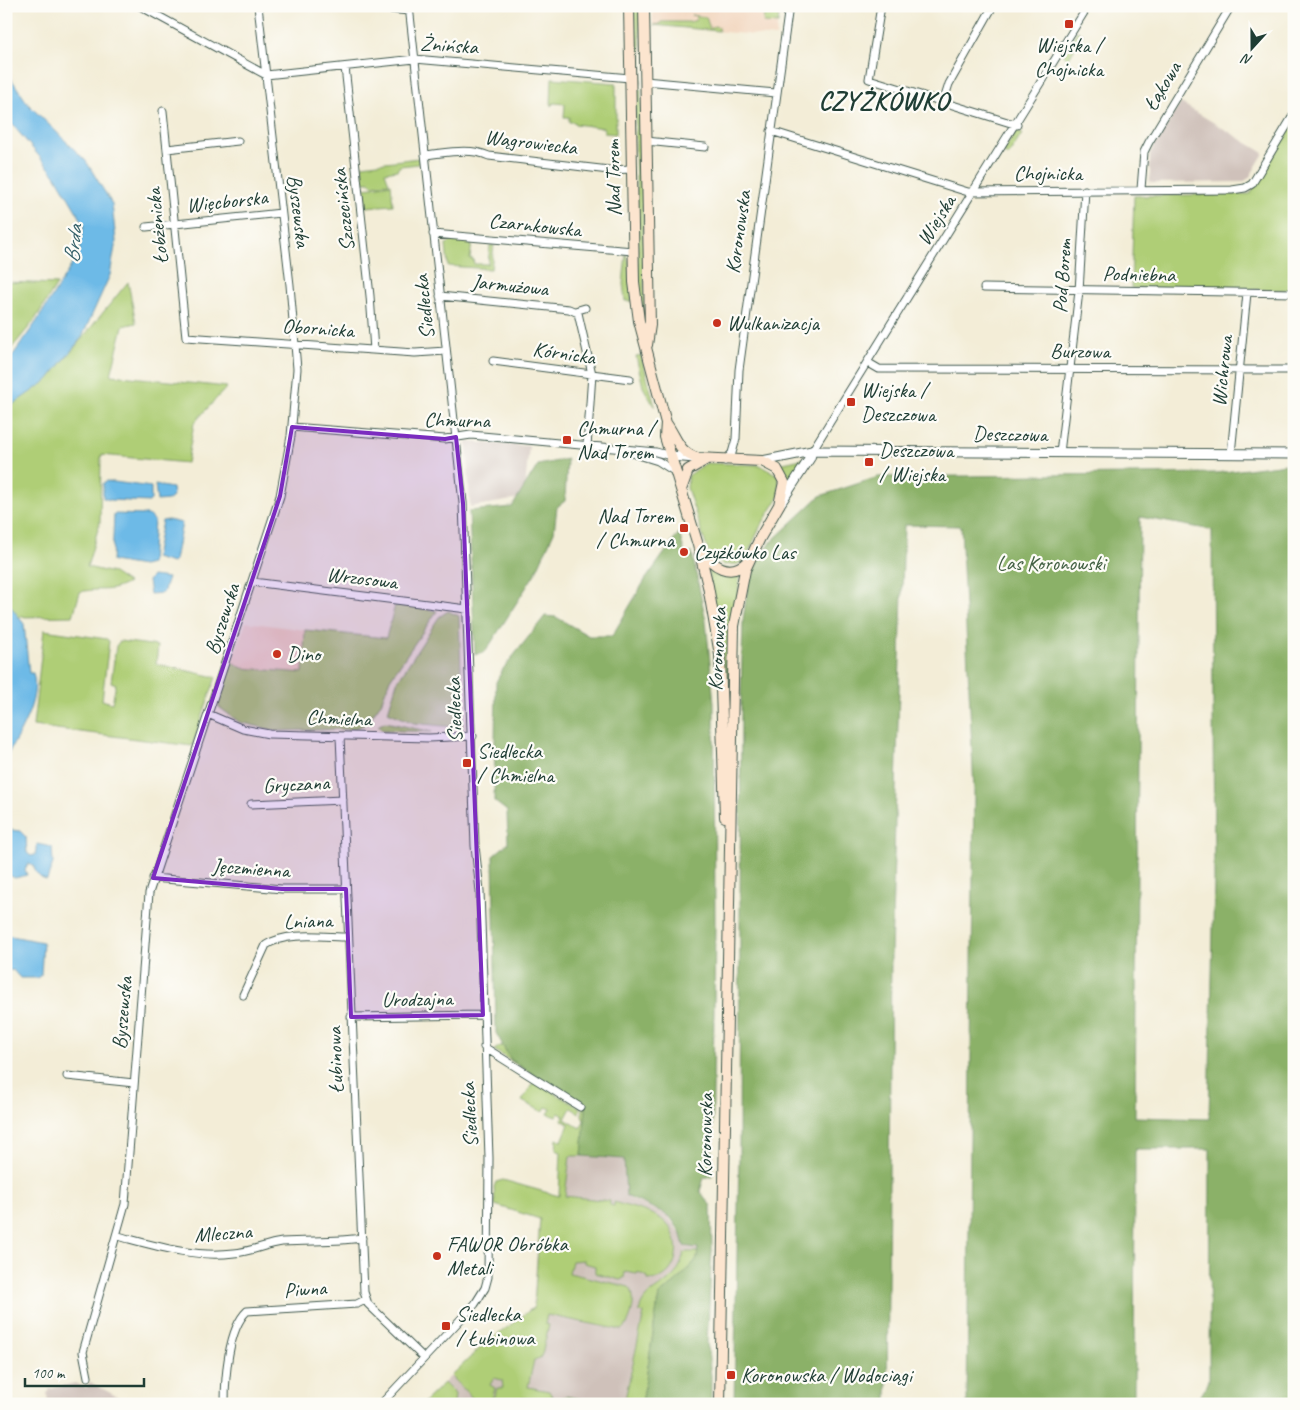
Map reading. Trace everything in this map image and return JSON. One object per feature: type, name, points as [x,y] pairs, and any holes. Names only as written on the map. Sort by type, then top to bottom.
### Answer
[{"type":"main road","name":"Nad Torem","points":[[629,6],[633,251],[639,321],[666,422],[681,450],[703,458]]},
{"type":"main road","name":"Nad Torem","points":[[644,6],[650,325],[647,348]]},
{"type":"main road","name":"Nad Torem","points":[[666,422],[665,437],[672,456]]},
{"type":"main road","name":"Koronowska","points":[[672,456],[708,586],[720,654],[729,868]]},
{"type":"main road","name":"Deszczowa","points":[[703,458],[762,461]]},
{"type":"main road","points":[[682,487],[688,470],[703,458]]},
{"type":"main road","points":[[762,461],[773,465],[784,478],[779,505]]},
{"type":"main road","name":"Koronowska","points":[[720,1404],[734,626],[740,586],[748,561],[779,505]]},
{"type":"main road","points":[[698,545],[710,561],[720,568],[735,570],[748,561]]},
{"type":"street","points":[[140,6],[266,75]]},
{"type":"street","name":"Byszewska","points":[[88,1377],[83,1352],[118,1236],[125,1204],[149,893],[280,496],[292,427],[297,369],[295,343],[258,6]]},
{"type":"street","points":[[359,6],[409,8]]},
{"type":"street","name":"Koronowska","points":[[725,460],[732,453],[736,435],[739,370],[789,6]]},
{"type":"street","points":[[881,6],[869,79],[1016,125]]},
{"type":"street","points":[[943,103],[949,84],[994,6]]},
{"type":"street","name":"Wiejska","points":[[812,451],[975,192],[1088,6]]},
{"type":"street","name":"Łąkowa","points":[[1141,189],[1142,165],[1146,147],[1231,6]]},
{"type":"street","name":"Siedlecka","points":[[381,1404],[475,1304],[485,1288],[488,1277],[489,1171],[480,891],[475,846],[463,503],[409,8]]},
{"type":"street","name":"Żnińska","points":[[266,75],[414,59],[630,78]]},
{"type":"street","name":"Szczecińska","points":[[345,67],[370,296],[374,350]]},
{"type":"street","points":[[645,80],[776,93]]},
{"type":"street","name":"Łobżenicka","points":[[162,111],[186,337]]},
{"type":"street","name":"Chojnicka","points":[[771,131],[960,190],[975,192],[1245,188],[1252,184],[1294,115]]},
{"type":"street","points":[[167,149],[238,141]]},
{"type":"street","points":[[646,141],[705,147]]},
{"type":"street","name":"Wągrowiecka","points":[[425,155],[458,152],[482,153],[489,156],[600,169],[632,169]]},
{"type":"street","name":"Pod Borem","points":[[1060,453],[1079,291],[1085,190]]},
{"type":"street","name":"Więcborska","points":[[146,227],[281,213]]},
{"type":"street","name":"Czarnkowska","points":[[433,234],[633,251]]},
{"type":"street","name":"Podniebna","points":[[984,288],[1294,293]]},
{"type":"street","name":"Wichrowa","points":[[1231,454],[1247,293]]},
{"type":"street","name":"Jarmużowa","points":[[440,296],[574,310],[585,308]]},
{"type":"street","name":"Jarmużowa","points":[[574,310],[578,313],[582,322],[592,374],[587,447]]},
{"type":"street","name":"Obornicka","points":[[186,337],[295,343],[415,353],[446,351]]},
{"type":"street","name":"Kórnicka","points":[[493,361],[630,379]]},
{"type":"street","name":"Burzowa","points":[[867,362],[879,369],[1294,370]]},
{"type":"street","name":"Chmurna","points":[[292,427],[446,440],[471,435],[703,458]]},
{"type":"street","name":"Chmurna","points":[[622,450],[654,460],[677,473]]},
{"type":"street","name":"Koronowska","points":[[779,505],[810,458],[812,451]]},
{"type":"street","name":"Deszczowa","points":[[762,461],[812,451],[1294,454]]},
{"type":"street","name":"Wrzosowa","points":[[252,582],[467,609]]},
{"type":"street","name":"Chmielna","points":[[208,714],[252,732],[429,738],[472,736]]},
{"type":"street","name":"Łubinowa","points":[[340,736],[365,1300]]},
{"type":"street","name":"Gryczana","points":[[250,804],[343,800]]},
{"type":"street","name":"Jęczmienna","points":[[153,878],[282,889],[346,889]]},
{"type":"street","name":"Lniana","points":[[243,995],[266,945],[273,940],[348,937]]},
{"type":"street","name":"Urodzajna","points":[[351,1018],[483,1015]]},
{"type":"street","points":[[484,1047],[580,1107]]},
{"type":"street","points":[[67,1076],[134,1083]]},
{"type":"street","name":"Mleczna","points":[[118,1236],[181,1253],[218,1254],[249,1251],[279,1243],[338,1242],[362,1238]]},
{"type":"street","points":[[365,1300],[424,1358]]},
{"type":"street","name":"Piwna","points":[[225,1404],[230,1348],[240,1320],[247,1311],[357,1304],[365,1300]]},
{"type":"highlighted area","points":[[292,427],[445,439],[456,437],[463,503],[483,1015],[351,1017],[346,889],[282,889],[153,878],[280,496]]},
{"type":"shaded area","points":[[653,6],[780,6],[776,37],[653,25]]},
{"type":"shaded area","points":[[1181,103],[1264,153],[1249,178],[1243,182],[1152,183],[1150,181],[1150,153]]},
{"type":"shaded area","points":[[467,442],[529,446],[524,498],[470,507]]},
{"type":"shaded area","points":[[246,622],[305,630],[303,673],[242,668],[232,662]]},
{"type":"shaded area","points":[[568,1155],[624,1159],[630,1199],[667,1215],[682,1236],[698,1247],[697,1259],[676,1282],[659,1295],[642,1404],[422,1404],[479,1349],[533,1307],[541,1194],[563,1198]]},
{"type":"shaded area","points":[[90,1382],[131,1404],[48,1403],[47,1394],[50,1389],[75,1383],[86,1388]]},
{"type":"green space","points":[[633,6],[640,6],[641,84],[640,71],[634,70]]},
{"type":"green space","points":[[765,6],[780,6],[778,24],[763,23]]},
{"type":"green space","points":[[691,15],[706,17],[710,29],[714,26],[719,27],[719,31],[653,25],[660,24],[661,22],[690,22],[696,20],[696,16]]},
{"type":"green space","points":[[1077,31],[1083,34],[1068,59],[1063,54]]},
{"type":"green space","points":[[634,76],[637,76],[637,89],[641,89],[645,331],[638,279]]},
{"type":"green space","points":[[552,78],[616,83],[616,134],[604,133],[604,128],[569,122],[569,117],[564,117],[565,104],[554,103],[551,106]]},
{"type":"green space","points":[[1294,123],[1294,290],[1131,288],[1134,196],[1250,194]]},
{"type":"green space","points":[[1016,131],[1022,134],[1008,156],[1003,152]]},
{"type":"green space","points":[[418,158],[419,164],[400,166],[397,170],[385,172],[389,183],[372,185],[370,182],[364,182],[362,165]]},
{"type":"green space","points":[[391,184],[393,205],[366,207],[365,188]]},
{"type":"green space","points":[[452,240],[472,241],[470,259],[473,259],[474,264],[488,264],[490,245],[494,245],[491,269],[448,266],[446,245]]},
{"type":"green space","points":[[626,254],[629,261],[632,301],[625,301],[623,284]]},
{"type":"green space","points":[[6,282],[57,284],[34,321],[6,355]]},
{"type":"green space","points":[[128,282],[136,323],[123,326],[111,375],[227,387],[194,423],[187,463],[101,455],[100,522],[87,567],[113,573],[128,583],[110,589],[80,592],[73,616],[18,617],[6,600],[6,409],[48,380]]},
{"type":"green space","points":[[641,355],[655,406],[643,387],[636,356]]},
{"type":"green space","points":[[806,458],[789,483],[779,464]]},
{"type":"green space","points":[[567,459],[565,501],[557,507],[554,532],[536,572],[486,651],[475,655],[469,511],[512,507],[538,465]]},
{"type":"green space","points":[[706,463],[760,465],[779,476],[779,497],[760,527],[746,558],[738,564],[722,565],[708,551],[687,488],[688,476]]},
{"type":"green space","name":"Las Koronowski","points":[[1294,463],[1294,1404],[1195,1404],[1209,1380],[1210,1149],[1135,1149],[1134,1404],[967,1404],[974,790],[961,526],[904,525],[891,955],[887,1404],[734,1404],[739,1158],[741,696],[743,620],[748,585],[753,569],[772,541],[820,496],[878,477],[1216,473]],"holes":[[[1140,517],[1212,530],[1214,879],[1209,1119],[1135,1117]]]},
{"type":"green space","points":[[679,533],[685,554],[692,553],[706,621],[714,703],[715,924],[712,1176],[704,1178],[700,1191],[711,1206],[712,1249],[707,1342],[711,1376],[711,1404],[642,1404],[659,1295],[676,1282],[697,1259],[698,1248],[684,1246],[680,1231],[671,1218],[626,1196],[624,1159],[582,1156],[586,1108],[511,1060],[496,1033],[493,856],[508,843],[507,811],[494,801],[496,682],[503,669],[545,616],[556,617],[589,636],[612,636],[645,580]]},
{"type":"green space","points":[[708,567],[740,571],[728,734]]},
{"type":"green space","points":[[395,605],[437,611],[390,679],[381,703],[366,724],[353,729],[277,731],[239,722],[219,707],[218,699],[232,662],[242,668],[303,673],[305,630],[386,638]]},
{"type":"green space","points":[[448,611],[459,616],[463,728],[414,723],[388,712],[397,682],[439,617]]},
{"type":"green space","points":[[44,630],[107,639],[109,641],[102,700],[112,703],[116,684],[111,682],[116,646],[120,641],[158,646],[156,664],[216,677],[192,746],[33,726]]},
{"type":"green space","points":[[385,722],[432,732],[382,730],[378,726]]},
{"type":"green space","points":[[502,1045],[511,1060],[586,1108],[582,1156],[570,1156],[565,1196],[610,1201],[610,1205],[614,1206],[614,1202],[656,1216],[666,1223],[672,1231],[677,1250],[672,1267],[658,1279],[648,1280],[648,1277],[638,1272],[637,1274],[625,1272],[624,1278],[620,1280],[595,1273],[595,1266],[584,1263],[584,1260],[572,1261],[569,1273],[629,1287],[632,1291],[633,1303],[631,1316],[622,1330],[547,1315],[545,1324],[549,1325],[542,1354],[540,1358],[534,1360],[528,1387],[549,1391],[553,1398],[552,1404],[531,1404],[532,1399],[522,1398],[521,1404],[493,1404],[497,1388],[503,1388],[502,1380],[494,1378],[490,1385],[495,1388],[491,1404],[478,1404],[451,1376],[479,1349],[534,1307],[540,1219],[495,1205],[494,1187],[496,1182],[503,1180],[559,1196],[561,1152],[556,1150],[557,1139],[562,1141],[569,1124],[562,1120],[564,1116],[559,1113],[556,1117],[548,1114],[551,1109],[546,1107],[543,1112],[522,1101],[534,1081],[580,1108],[579,1113],[571,1108],[565,1119],[580,1128],[584,1121],[582,1115],[583,1108],[494,1050]]},
{"type":"green space","points":[[698,1252],[697,1259],[676,1282],[659,1295],[642,1404],[624,1404],[644,1313],[639,1312],[641,1305],[648,1295],[676,1273],[684,1253]]},
{"type":"green space","points":[[444,1383],[455,1394],[454,1404],[422,1404]]},
{"type":"green space","points":[[566,1396],[595,1402],[596,1400],[609,1404],[560,1404],[562,1398]]},
{"type":"water","points":[[6,71],[28,104],[86,161],[112,204],[116,241],[110,275],[82,337],[48,380],[6,409],[6,365],[37,321],[79,253],[84,224],[55,175],[6,117]]},
{"type":"water","points":[[107,481],[151,487],[151,500],[149,502],[103,498],[103,483]]},
{"type":"water","points":[[155,485],[172,488],[173,497],[168,500],[157,501]]},
{"type":"water","points":[[114,514],[148,515],[154,520],[151,564],[143,566],[112,561]]},
{"type":"water","points":[[168,520],[182,523],[175,560],[172,563],[155,558],[162,521]]},
{"type":"water","points":[[152,576],[168,578],[163,593],[150,594],[148,581]]},
{"type":"water","points":[[6,600],[24,624],[29,673],[33,673],[35,684],[34,695],[27,717],[6,758]]},
{"type":"water","points":[[12,830],[20,831],[26,837],[27,853],[31,856],[35,855],[37,844],[52,847],[53,863],[47,880],[38,875],[33,865],[28,864],[25,869],[27,875],[15,878],[6,874],[6,832]]},
{"type":"water","points":[[6,935],[43,942],[41,975],[37,978],[20,978],[13,970],[6,971]]},
{"type":"place","name":"Wiejska / Chojnicka","points":[[1069,24]]},
{"type":"place","name":"Wulkanizacja","points":[[717,323]]},
{"type":"place","name":"Wiejska / Deszczowa","points":[[851,402]]},
{"type":"place","name":"Chmurna / Nad Torem","points":[[567,440]]},
{"type":"place","name":"Deszczowa / Wiejska","points":[[869,462]]},
{"type":"place","name":"Nad Torem / Chmurna","points":[[684,528]]},
{"type":"place","name":"Czyżkówko Las","points":[[684,552]]},
{"type":"place","name":"Dino","points":[[277,654]]},
{"type":"place","name":"Siedlecka / Chmielna","points":[[467,763]]},
{"type":"place","name":"FAWOR Obróbka Metali","points":[[437,1256]]},
{"type":"place","name":"Siedlecka / Łubinowa","points":[[446,1326]]},
{"type":"place","name":"Koronowska / Wodociągi","points":[[731,1375]]},
{"type":"district","name":"CZYŻKÓWKO","points":[[884,100]]},
{"type":"water label","name":"Brda","points":[[73,244]]}]
